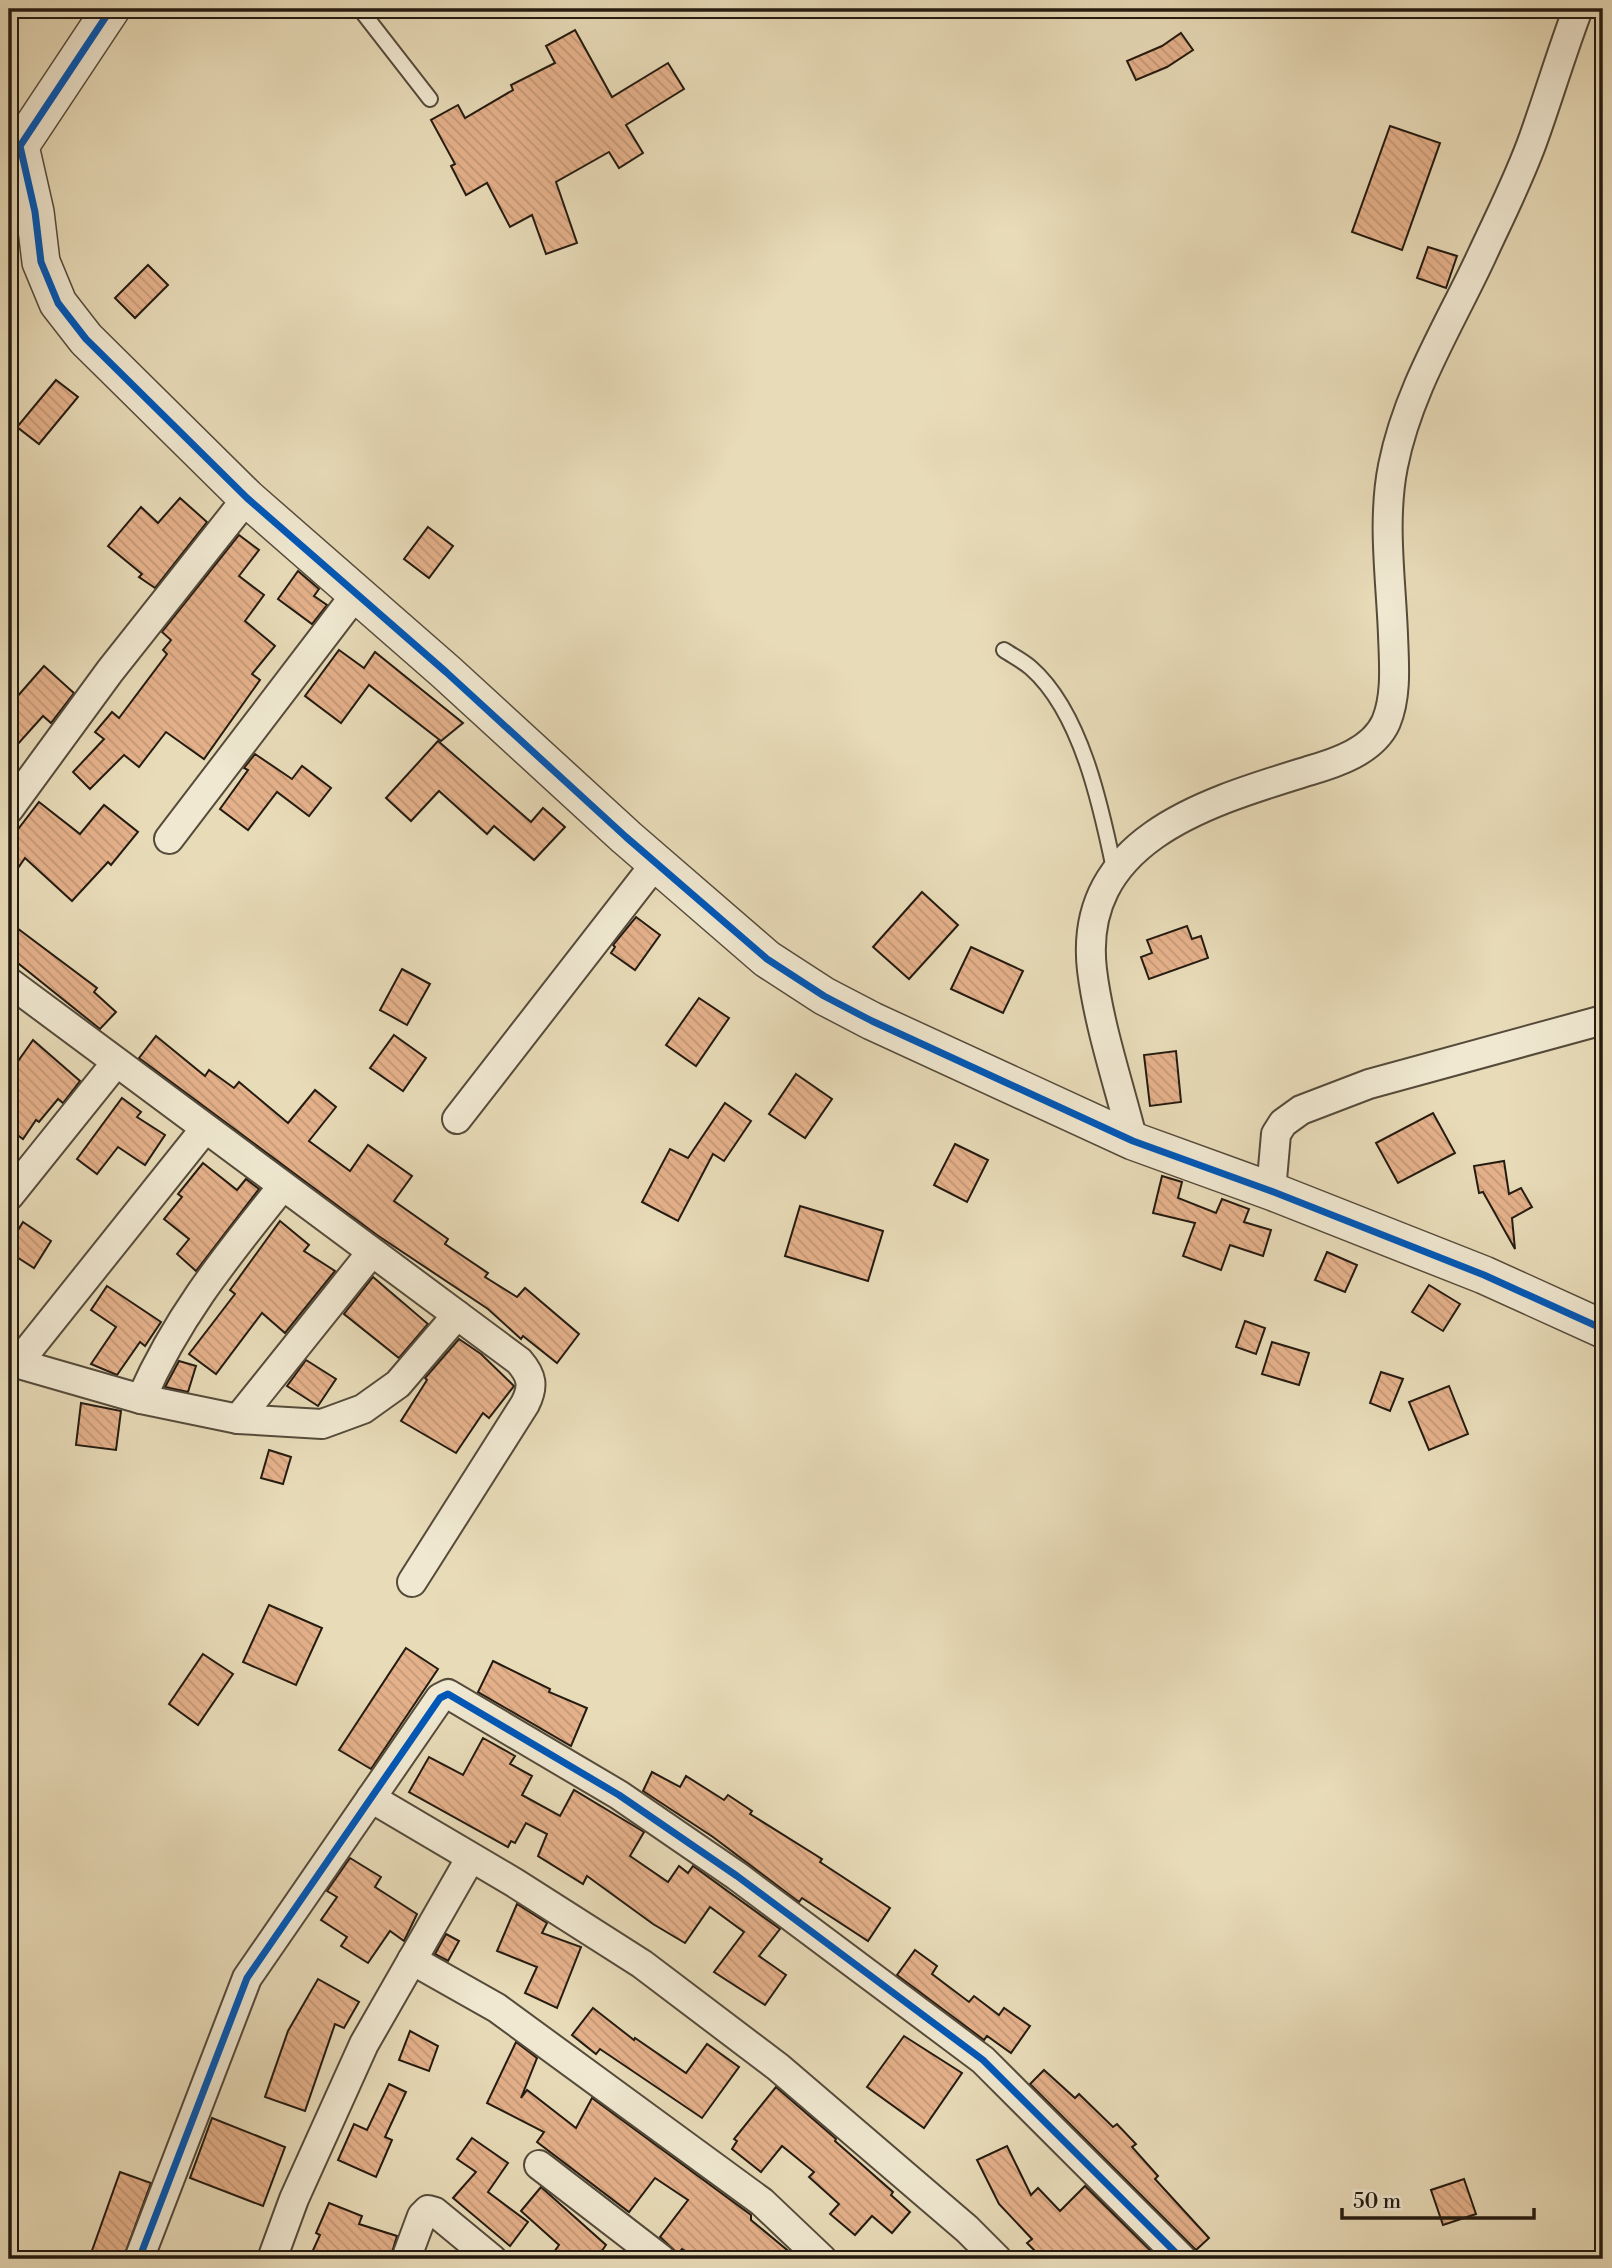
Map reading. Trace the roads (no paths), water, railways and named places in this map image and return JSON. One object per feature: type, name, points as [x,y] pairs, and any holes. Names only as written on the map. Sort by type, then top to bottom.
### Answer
[{"type":"street","points":[[111,9],[14,134],[35,212],[41,261],[58,303],[86,339],[247,498],[656,863],[758,952],[824,996],[1133,1141],[1271,1191],[1484,1275],[1603,1329]]},
{"type":"street","points":[[1133,1141],[1092,970],[1091,932],[1098,899],[1114,869],[1143,843],[1185,817],[1237,793],[1346,757],[1370,743],[1385,724],[1395,670],[1388,511],[1393,467],[1408,413],[1429,359],[1482,256],[1533,140],[1578,9]]},
{"type":"street","points":[[9,809],[118,661],[247,498]]},
{"type":"street","points":[[169,839],[356,594]]},
{"type":"street","points":[[457,1119],[656,863]]},
{"type":"street","points":[[9,982],[204,1130],[519,1361],[531,1381],[530,1394],[412,1582]]},
{"type":"street","points":[[1271,1191],[1276,1134],[1283,1123],[1301,1110],[1369,1084],[1603,1020]]},
{"type":"street","points":[[9,1196],[115,1063]]},
{"type":"street","points":[[204,1130],[13,1363],[141,1399],[238,1419],[322,1424],[363,1409],[398,1384],[457,1315]]},
{"type":"street","points":[[141,1399],[159,1358],[203,1285],[282,1187]]},
{"type":"street","points":[[238,1419],[371,1252]]},
{"type":"street","points":[[139,2259],[247,1978],[440,1698],[452,1696],[619,1795],[737,1876],[983,2060],[1182,2259]]},
{"type":"street","points":[[370,1798],[515,1883],[642,1964],[778,2067],[967,2229],[997,2259]]},
{"type":"street","points":[[272,2259],[294,2199],[364,2044],[470,1859]]},
{"type":"street","points":[[412,1960],[498,2008],[762,2202],[821,2259]]},
{"type":"street","points":[[539,2165],[661,2259]]},
{"type":"street","points":[[406,2259],[422,2216],[428,2210],[435,2212],[492,2259]]},
{"type":"lane","points":[[360,9],[430,99]]},
{"type":"lane","points":[[1004,650],[1032,669],[1068,718],[1100,802],[1114,869]]}]
